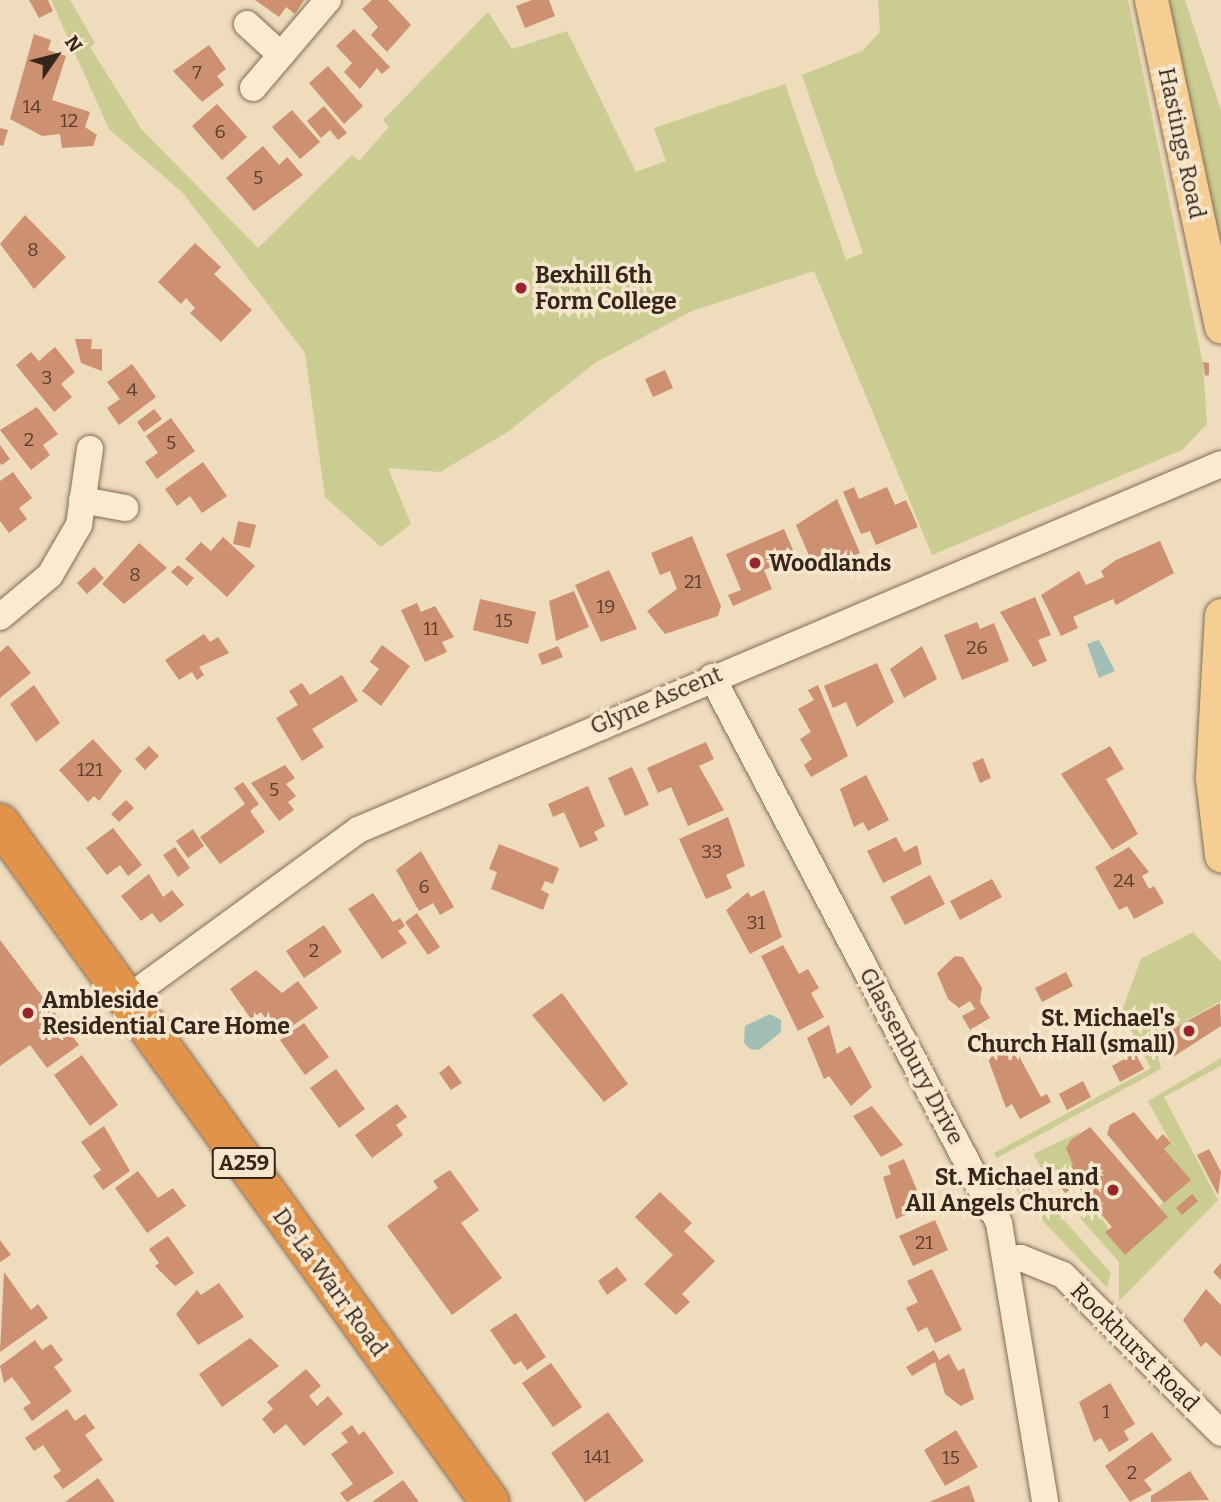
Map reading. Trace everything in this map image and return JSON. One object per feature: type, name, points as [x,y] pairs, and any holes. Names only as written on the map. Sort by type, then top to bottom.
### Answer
[{"type":"highway","name":"De La Warr Road","points":[[0,823],[125,1000],[490,1502]]},
{"type":"main road","name":"Hastings Road","points":[[1151,0],[1221,327]]},
{"type":"main road","points":[[1221,615],[1212,778],[1221,855]]},
{"type":"street","points":[[253,88],[328,0]]},
{"type":"street","points":[[247,23],[281,55]]},
{"type":"street","points":[[0,617],[50,575],[79,525],[90,449]]},
{"type":"street","name":"Glyne Ascent","points":[[125,1000],[358,830],[712,677],[1221,464]]},
{"type":"street","points":[[82,499],[125,508]]},
{"type":"street","name":"Glassenbury Drive","points":[[712,677],[999,1223],[1045,1502]]},
{"type":"street","name":"Rookhurst Road","points":[[1006,1260],[1021,1258],[1063,1275],[1221,1433]]},
{"type":"green space","name":"Bexhill 6th Form College","points":[[51,0],[70,0],[95,43],[90,47],[142,130],[258,248],[352,155],[359,161],[389,127],[383,120],[488,12],[512,49],[567,31],[636,172],[666,161],[654,128],[785,84],[846,260],[863,253],[802,75],[862,51],[880,32],[878,0],[1128,0],[1203,364],[1207,424],[1182,450],[932,555],[814,271],[692,311],[595,363],[506,433],[440,472],[388,468],[411,524],[381,547],[325,497],[305,353],[183,193],[109,129]]},
{"type":"green space","points":[[1166,0],[1185,0],[1221,110],[1221,242]]},
{"type":"green space","points":[[1193,932],[1221,962],[1221,1001],[1154,1039],[1161,1069],[997,1158],[994,1153],[1151,1068],[1121,1014],[1141,959]]},
{"type":"green space","points":[[1221,1058],[1221,1066],[1164,1097],[1218,1200],[1119,1301],[1119,1262],[1080,1218],[1094,1206],[1125,1255],[1168,1217],[1159,1206],[1190,1180],[1164,1149],[1171,1143],[1148,1101]]},
{"type":"green space","points":[[1082,1131],[1072,1140],[1073,1165],[1051,1185],[1033,1154]]},
{"type":"green space","points":[[1003,1168],[1025,1176],[1111,1273],[1107,1288],[1022,1199]]},
{"type":"water","points":[[1099,640],[1115,671],[1099,678],[1087,644]]},
{"type":"water","points":[[770,1014],[781,1020],[781,1032],[759,1050],[750,1049],[744,1043],[745,1026]]},
{"type":"building","points":[[29,0],[48,0],[53,11],[39,18]]},
{"type":"building","points":[[255,0],[304,0],[295,14],[286,7],[279,17]]},
{"type":"building","points":[[372,0],[388,0],[411,25],[387,52],[371,35],[378,27],[362,9]]},
{"type":"building","points":[[532,0],[549,0],[555,16],[525,28],[516,6]]},
{"type":"building","points":[[354,29],[390,67],[382,74],[377,68],[360,89],[344,72],[352,63],[336,46]]},
{"type":"building","points":[[34,34],[51,40],[48,50],[66,56],[52,100],[90,112],[85,127],[97,135],[93,146],[62,148],[60,134],[42,136],[10,119]]},
{"type":"building","points":[[209,45],[226,69],[217,76],[224,85],[202,102],[173,71]]},
{"type":"building","points":[[328,66],[363,106],[344,124],[309,83]]},
{"type":"building","points":[[217,104],[247,137],[222,160],[192,126]]},
{"type":"building","points":[[324,106],[347,133],[338,140],[330,130],[321,138],[307,121]]},
{"type":"building","points":[[292,110],[320,142],[300,159],[272,127]]},
{"type":"building","points":[[0,128],[8,130],[3,146],[0,145]]},
{"type":"building","points":[[263,146],[279,165],[287,157],[303,175],[254,211],[226,178]]},
{"type":"building","points":[[25,215],[66,257],[34,289],[0,244]]},
{"type":"building","points":[[195,243],[221,267],[214,274],[252,310],[221,342],[190,313],[195,308],[186,298],[181,304],[158,282]]},
{"type":"building","points":[[75,339],[92,339],[91,349],[102,349],[102,371],[81,363]]},
{"type":"building","points":[[55,347],[75,372],[61,384],[72,397],[54,412],[16,365],[31,352],[39,361]]},
{"type":"building","points":[[1203,362],[1209,363],[1209,375],[1205,376]]},
{"type":"building","points":[[132,364],[156,397],[119,425],[107,408],[120,399],[107,382]]},
{"type":"building","points":[[665,370],[673,388],[653,397],[645,379]]},
{"type":"building","points":[[37,407],[58,434],[43,445],[50,455],[31,470],[0,430]]},
{"type":"building","points":[[154,409],[162,419],[144,432],[137,422]]},
{"type":"building","points":[[171,418],[195,451],[157,479],[145,462],[158,453],[146,436]]},
{"type":"building","points":[[0,445],[10,459],[2,465],[0,463]]},
{"type":"building","points":[[203,462],[227,496],[202,513],[190,496],[177,506],[165,489]]},
{"type":"building","points":[[13,472],[32,498],[19,508],[27,519],[9,533],[0,521],[0,481]]},
{"type":"building","points":[[854,487],[859,499],[887,487],[895,505],[906,500],[918,527],[876,545],[870,531],[861,534],[843,492]]},
{"type":"building","points":[[837,499],[860,553],[816,572],[796,525]]},
{"type":"building","points":[[238,521],[256,525],[250,548],[233,544]]},
{"type":"building","name":"Woodlands","points":[[784,529],[796,557],[764,570],[772,589],[733,606],[728,595],[741,590],[726,554]]},
{"type":"building","points":[[692,536],[721,606],[718,616],[665,634],[647,611],[677,589],[670,571],[660,575],[651,553]]},
{"type":"building","points":[[223,537],[255,566],[227,597],[185,559],[201,542],[211,551]]},
{"type":"building","points":[[1160,541],[1174,573],[1116,605],[1113,599],[1073,617],[1078,628],[1061,636],[1041,595],[1079,571],[1086,585],[1104,577],[1101,571],[1116,560]]},
{"type":"building","points":[[139,543],[167,568],[124,604],[102,584]]},
{"type":"building","points":[[178,565],[194,578],[187,586],[171,572]]},
{"type":"building","points":[[94,567],[104,578],[87,594],[77,583]]},
{"type":"building","points":[[609,570],[637,629],[601,642],[575,585]]},
{"type":"building","points":[[574,591],[589,627],[556,641],[549,601]]},
{"type":"building","points":[[1035,597],[1051,635],[1038,640],[1047,661],[1033,667],[1000,612]]},
{"type":"building","points":[[480,599],[536,612],[528,644],[473,630]]},
{"type":"building","points":[[417,603],[421,612],[435,606],[454,637],[442,642],[447,652],[425,662],[401,610]]},
{"type":"building","points":[[977,622],[980,629],[994,623],[1009,661],[962,680],[944,635]]},
{"type":"building","points":[[204,634],[210,642],[218,637],[229,653],[199,667],[204,675],[197,680],[192,672],[179,680],[165,660]]},
{"type":"building","points":[[8,645],[31,673],[0,698],[0,652]]},
{"type":"building","points":[[382,645],[410,666],[381,706],[362,691],[379,669],[370,662]]},
{"type":"building","points":[[558,646],[563,657],[542,665],[538,654]]},
{"type":"building","points":[[922,646],[937,679],[904,698],[890,669]]},
{"type":"building","points":[[877,663],[894,702],[857,727],[846,702],[833,708],[824,686]]},
{"type":"building","points":[[342,675],[358,701],[312,729],[324,747],[302,761],[276,718],[298,705],[289,691],[302,683],[310,695]]},
{"type":"building","points":[[34,685],[60,723],[36,742],[10,704]]},
{"type":"building","points":[[818,685],[848,756],[811,777],[804,765],[812,759],[800,739],[811,732],[798,709],[814,700],[808,690]]},
{"type":"building","points":[[93,739],[122,771],[99,801],[94,796],[88,802],[59,770]]},
{"type":"building","points":[[706,742],[714,759],[699,766],[724,810],[688,826],[671,787],[658,793],[647,768]]},
{"type":"building","points":[[149,746],[159,756],[145,770],[135,759]]},
{"type":"building","points":[[1110,746],[1124,769],[1106,779],[1138,834],[1112,850],[1061,774]]},
{"type":"building","points":[[983,758],[991,778],[980,783],[972,763]]},
{"type":"building","points":[[285,765],[295,778],[286,784],[296,796],[288,802],[294,810],[279,821],[251,783]]},
{"type":"building","points":[[632,767],[649,805],[625,816],[608,778]]},
{"type":"building","points":[[866,775],[889,820],[868,831],[863,822],[854,827],[840,789]]},
{"type":"building","points":[[243,782],[259,804],[250,811],[265,832],[220,864],[200,837],[245,804],[234,788]]},
{"type":"building","points":[[588,786],[605,826],[594,832],[598,840],[580,848],[564,812],[553,817],[548,804]]},
{"type":"building","points":[[126,800],[134,808],[119,822],[111,814]]},
{"type":"building","points":[[728,817],[745,866],[726,875],[732,888],[706,899],[679,839]]},
{"type":"building","points":[[113,828],[142,865],[128,876],[120,865],[107,875],[86,848]]},
{"type":"building","points":[[193,829],[204,846],[188,858],[176,841]]},
{"type":"building","points":[[896,837],[904,852],[917,845],[922,864],[883,883],[867,851]]},
{"type":"building","points":[[499,844],[559,868],[553,884],[545,881],[541,890],[549,894],[543,910],[491,889],[497,872],[489,869]]},
{"type":"building","points":[[175,847],[190,868],[178,877],[163,855]]},
{"type":"building","points":[[1129,847],[1149,872],[1142,876],[1149,889],[1154,886],[1164,903],[1134,919],[1127,906],[1119,910],[1095,867]]},
{"type":"building","points":[[421,851],[454,907],[440,915],[433,903],[419,911],[396,870]]},
{"type":"building","points":[[149,874],[163,897],[172,890],[184,905],[160,923],[152,913],[141,921],[121,896]]},
{"type":"building","points":[[930,875],[945,904],[905,925],[890,897]]},
{"type":"building","points":[[992,879],[1002,897],[960,920],[950,901]]},
{"type":"building","points":[[764,890],[782,937],[750,954],[726,910],[748,892],[751,897]]},
{"type":"building","points":[[373,893],[393,922],[400,918],[405,926],[398,931],[407,943],[382,959],[348,909]]},
{"type":"building","points":[[417,913],[440,947],[428,955],[405,922]]},
{"type":"building","points":[[324,925],[342,952],[304,978],[286,951]]},
{"type":"building","name":"Ambleside Residential Care Home","points":[[0,940],[79,1045],[47,1068],[30,1045],[0,1066]]},
{"type":"building","points":[[783,945],[799,974],[808,969],[819,988],[811,993],[824,1017],[798,1031],[761,956]]},
{"type":"building","points":[[955,956],[963,957],[982,988],[980,1002],[990,1018],[970,1030],[962,1016],[975,1009],[970,1001],[959,1008],[948,999],[937,973]]},
{"type":"building","points":[[256,970],[282,993],[298,981],[318,1008],[278,1036],[261,1012],[251,1019],[230,989]]},
{"type":"building","points":[[1066,972],[1073,986],[1042,1002],[1035,988]]},
{"type":"building","points":[[562,993],[628,1084],[604,1102],[532,1015]]},
{"type":"building","name":"St. Michael's Church Hall (small)","points":[[1220,1003],[1221,1026],[1170,1059],[1158,1037]]},
{"type":"building","points":[[304,1023],[329,1057],[305,1075],[280,1040]]},
{"type":"building","points":[[829,1025],[837,1054],[850,1046],[872,1087],[851,1106],[829,1076],[824,1079],[807,1038]]},
{"type":"building","points":[[1013,1045],[1041,1097],[1047,1094],[1051,1102],[1020,1119],[1012,1104],[1006,1108],[988,1059]]},
{"type":"building","points":[[1135,1053],[1144,1069],[1120,1082],[1112,1066]]},
{"type":"building","points":[[82,1055],[118,1105],[90,1126],[54,1075]]},
{"type":"building","points":[[449,1065],[462,1083],[451,1090],[439,1073]]},
{"type":"building","points":[[336,1069],[365,1109],[339,1128],[310,1088]]},
{"type":"building","points":[[1083,1081],[1091,1097],[1067,1110],[1059,1094]]},
{"type":"building","points":[[397,1104],[407,1117],[396,1125],[403,1135],[372,1158],[355,1135]]},
{"type":"building","points":[[872,1106],[903,1145],[881,1157],[853,1116]]},
{"type":"building","points":[[1134,1112],[1157,1140],[1163,1134],[1171,1143],[1164,1149],[1191,1180],[1164,1203],[1107,1134],[1110,1125]]},
{"type":"building","points":[[104,1126],[130,1171],[103,1190],[93,1176],[101,1170],[81,1142]]},
{"type":"building","name":"St. Michael and All Angels Church","points":[[1090,1127],[1168,1217],[1125,1255],[1105,1232],[1112,1227],[1077,1186],[1065,1193],[1056,1182],[1073,1165],[1066,1148],[1071,1140]]},
{"type":"building","points":[[1209,1149],[1221,1172],[1218,1195],[1197,1155]]},
{"type":"building","points":[[904,1159],[924,1207],[896,1219],[883,1177],[891,1174],[888,1166]]},
{"type":"building","points":[[450,1170],[479,1210],[461,1223],[502,1278],[452,1315],[387,1226],[438,1188],[433,1181]]},
{"type":"building","points":[[138,1171],[158,1198],[173,1188],[186,1206],[147,1233],[115,1188]]},
{"type":"building","points":[[660,1192],[692,1223],[684,1231],[715,1261],[682,1294],[690,1302],[676,1315],[644,1284],[673,1255],[635,1217]]},
{"type":"building","points":[[1192,1194],[1198,1201],[1182,1215],[1176,1208]]},
{"type":"building","points":[[935,1220],[948,1250],[913,1266],[899,1236]]},
{"type":"building","points":[[168,1236],[194,1273],[175,1286],[155,1266],[159,1263],[149,1249]]},
{"type":"building","points":[[0,1240],[11,1255],[0,1262]]},
{"type":"building","points":[[1221,1263],[1221,1280],[1213,1272]]},
{"type":"building","points":[[617,1267],[627,1280],[607,1295],[598,1281]]},
{"type":"building","points":[[932,1269],[962,1330],[935,1343],[927,1327],[918,1332],[906,1308],[918,1302],[907,1281]]},
{"type":"building","points":[[4,1272],[31,1310],[38,1304],[48,1318],[0,1352]]},
{"type":"building","points":[[219,1283],[244,1317],[198,1345],[176,1314],[197,1290],[201,1295]]},
{"type":"building","points":[[1206,1289],[1221,1305],[1221,1357],[1206,1342],[1201,1347],[1183,1320]]},
{"type":"building","points":[[516,1313],[546,1357],[527,1370],[521,1361],[514,1365],[490,1330]]},
{"type":"building","points":[[250,1338],[279,1366],[222,1407],[199,1374]]},
{"type":"building","points":[[35,1340],[42,1350],[51,1344],[63,1360],[54,1367],[72,1391],[32,1421],[23,1408],[31,1403],[12,1377],[4,1383],[0,1366]]},
{"type":"building","points":[[934,1350],[939,1360],[949,1354],[958,1371],[964,1368],[974,1399],[961,1406],[945,1394],[935,1362],[912,1376],[906,1367]]},
{"type":"building","points":[[551,1363],[582,1407],[553,1427],[522,1383]]},
{"type":"building","points":[[306,1369],[321,1386],[309,1396],[317,1406],[328,1396],[343,1414],[304,1446],[286,1424],[274,1434],[262,1419],[273,1409],[267,1402]]},
{"type":"building","points":[[1110,1383],[1135,1424],[1124,1431],[1129,1440],[1109,1452],[1101,1438],[1094,1442],[1079,1402]]},
{"type":"building","points":[[67,1409],[75,1421],[85,1414],[95,1428],[85,1435],[103,1460],[63,1489],[53,1476],[61,1471],[43,1445],[34,1451],[25,1438]]},
{"type":"building","points":[[608,1412],[644,1461],[585,1502],[551,1453]]},
{"type":"building","points":[[352,1425],[359,1435],[364,1431],[394,1473],[347,1502],[340,1493],[353,1484],[331,1454],[348,1442],[341,1433]]},
{"type":"building","points":[[956,1430],[978,1467],[945,1486],[924,1450]]},
{"type":"building","points":[[1152,1432],[1172,1460],[1144,1480],[1152,1490],[1130,1502],[1105,1466]]},
{"type":"building","points":[[1190,1471],[1209,1500],[1151,1502],[1151,1496]]},
{"type":"building","points":[[98,1478],[115,1502],[65,1502]]},
{"type":"building","points":[[403,1480],[419,1502],[372,1502]]},
{"type":"building","points":[[969,1485],[975,1502],[929,1502]]},
{"type":"place","name":"Bexhill 6th Form College","points":[[521,288]]},
{"type":"place","name":"Woodlands","points":[[755,563]]},
{"type":"place","name":"Ambleside Residential Care Home","points":[[28,1013]]},
{"type":"place","name":"St. Michael's Church Hall (small)","points":[[1189,1031]]},
{"type":"place","name":"St. Michael and All Angels Church","points":[[1113,1190]]}]
